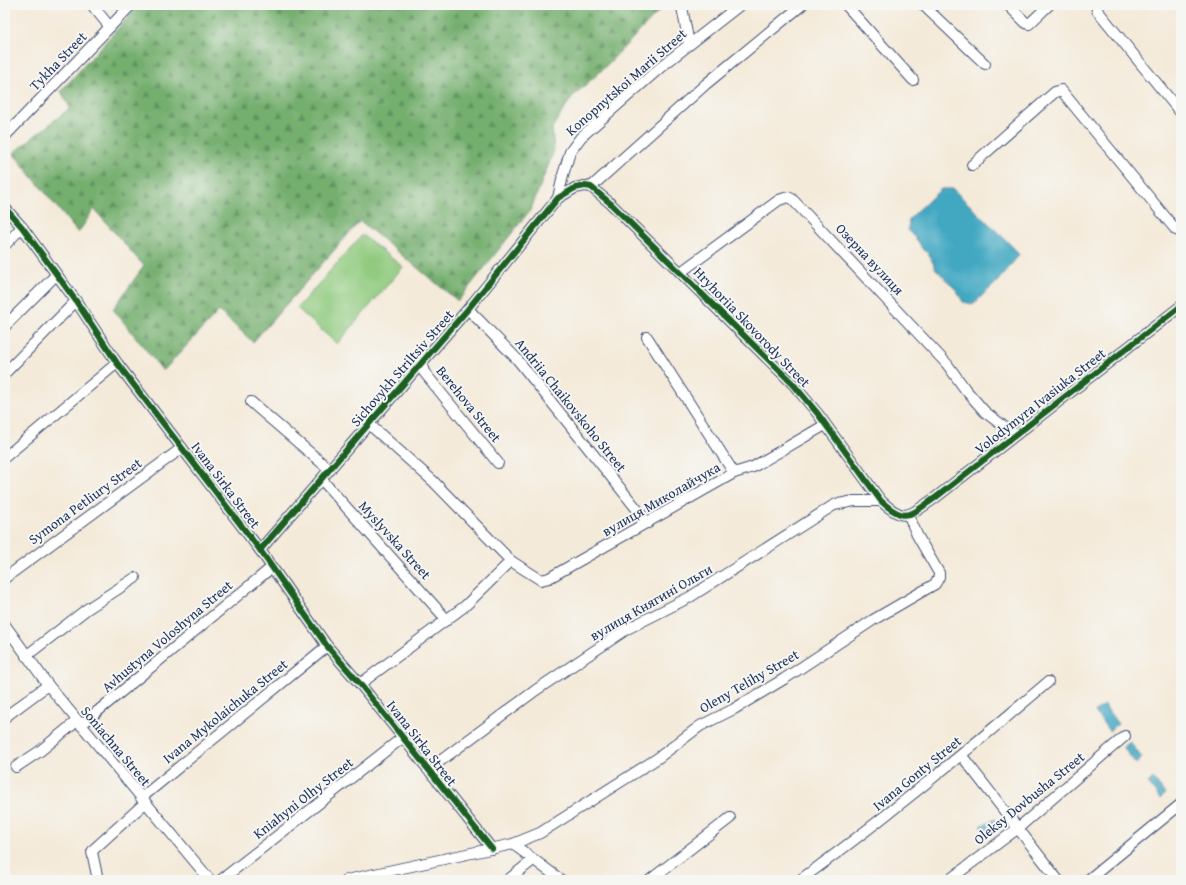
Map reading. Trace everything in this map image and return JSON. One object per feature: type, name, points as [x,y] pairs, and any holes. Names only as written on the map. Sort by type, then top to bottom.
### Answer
[{"type":"street","points":[[92,5],[110,27]]},
{"type":"street","name":"Tykha Street","points":[[5,136],[131,5]]},
{"type":"street","points":[[683,5],[682,13],[689,44]]},
{"type":"street","name":"Konopnytskoi Marii Street","points":[[558,198],[562,175],[570,152],[577,141],[689,44],[740,5]]},
{"type":"street","points":[[558,198],[575,188],[582,186],[591,187],[706,84],[802,5]]},
{"type":"street","points":[[846,5],[913,80]]},
{"type":"street","points":[[923,5],[985,64]]},
{"type":"street","points":[[1008,5],[1026,24],[1029,24],[1049,5]]},
{"type":"street","points":[[1096,5],[1097,10],[1181,113]]},
{"type":"street","points":[[972,165],[1055,92],[1062,90],[1176,230],[1181,231]]},
{"type":"street","name":"Hryhoriia Skovorody Street","points":[[591,187],[683,271],[793,384],[881,501],[904,516],[911,515]]},
{"type":"street","name":"Озерна вулиця","points":[[683,271],[779,200],[788,197],[792,199],[947,364],[965,389],[985,412],[1015,435]]},
{"type":"street","name":"Sichovykh Striltsiv Street","points":[[260,550],[370,425],[421,362],[468,309],[558,198]]},
{"type":"street","name":"Ivana Sirka Street","points":[[5,208],[22,227],[76,301],[117,363],[260,550],[271,568],[327,646],[360,684],[492,849]]},
{"type":"street","points":[[5,245],[22,227]]},
{"type":"street","points":[[5,326],[56,275]]},
{"type":"street","points":[[5,373],[76,301]]},
{"type":"street","name":"Volodymyra Ivasiuka Street","points":[[911,515],[935,498],[1181,306]]},
{"type":"street","name":"Andriia Chaikovskoho Street","points":[[468,309],[517,359],[648,523]]},
{"type":"street","points":[[647,337],[734,473]]},
{"type":"street","name":"Berehova Street","points":[[421,362],[424,372],[498,463]]},
{"type":"street","points":[[5,458],[117,363]]},
{"type":"street","points":[[251,402],[330,470]]},
{"type":"street","name":"вулиця Миколайчука","points":[[370,425],[433,481],[511,561],[541,580],[549,578],[734,473],[753,467],[825,425]]},
{"type":"street","name":"Symona Petliury Street","points":[[5,578],[182,448]]},
{"type":"street","name":"Myslyvska Street","points":[[322,480],[447,620]]},
{"type":"street","name":"вулиця Княгині Ольги","points":[[428,770],[536,690],[627,629],[690,597],[834,506],[854,501],[881,501]]},
{"type":"street","name":"Oleny Telihy Street","points":[[347,880],[513,844],[540,833],[658,758],[700,726],[734,709],[784,679],[873,620],[935,584],[939,577],[939,573],[914,530],[911,515]]},
{"type":"street","points":[[360,684],[465,606],[511,561]]},
{"type":"street","name":"Avhustyna Voloshyna Street","points":[[16,767],[79,723],[271,568]]},
{"type":"street","points":[[26,656],[87,609],[135,578]]},
{"type":"street","name":"Soniachna Street","points":[[6,628],[48,685],[210,880]]},
{"type":"street","name":"Ivana Mykolaichuka Street","points":[[98,880],[92,852],[94,849],[143,801],[327,646]]},
{"type":"street","name":"Ivana Gonty Street","points":[[800,880],[868,831],[962,756],[1048,682]]},
{"type":"street","points":[[5,717],[48,685]]},
{"type":"street","name":"Oleksy Dovbusha Street","points":[[949,880],[1017,829],[1125,736]]},
{"type":"street","name":"Kniahyni Olhy Street","points":[[221,880],[402,738]]},
{"type":"street","points":[[962,756],[1058,880]]},
{"type":"street","points":[[1088,880],[1181,804]]},
{"type":"street","points":[[650,880],[730,818]]},
{"type":"street","points":[[513,844],[561,880]]},
{"type":"street","points":[[508,880],[533,860]]},
{"type":"green space","points":[[139,5],[665,5],[601,71],[572,97],[552,128],[554,151],[531,209],[458,301],[360,221],[253,342],[219,311],[163,371],[113,309],[144,266],[94,209],[78,233],[13,153],[70,108],[61,91]]},
{"type":"green space","points":[[362,235],[403,267],[337,344],[297,308]]},
{"type":"water","points":[[941,189],[953,189],[1013,247],[1019,255],[997,282],[973,304],[963,302],[957,291],[936,269],[928,253],[923,250],[918,241],[908,231],[909,219]]},
{"type":"water","points":[[1104,705],[1118,724],[1109,731],[1095,712]]},
{"type":"water","points":[[1130,742],[1142,758],[1136,764],[1123,747]]},
{"type":"water","points":[[1153,778],[1165,794],[1160,799],[1148,783]]},
{"type":"water","points":[[995,819],[999,828],[988,834],[982,828],[982,825]]},
{"type":"cycle path","points":[[260,550],[468,309],[558,198],[575,188],[585,186],[591,187],[610,203],[793,384],[818,414],[881,501],[896,513],[902,515],[920,509],[935,498],[1181,306]]},
{"type":"cycle path","points":[[5,208],[22,227],[76,301],[117,363],[260,550],[327,646],[360,684],[492,849]]}]
